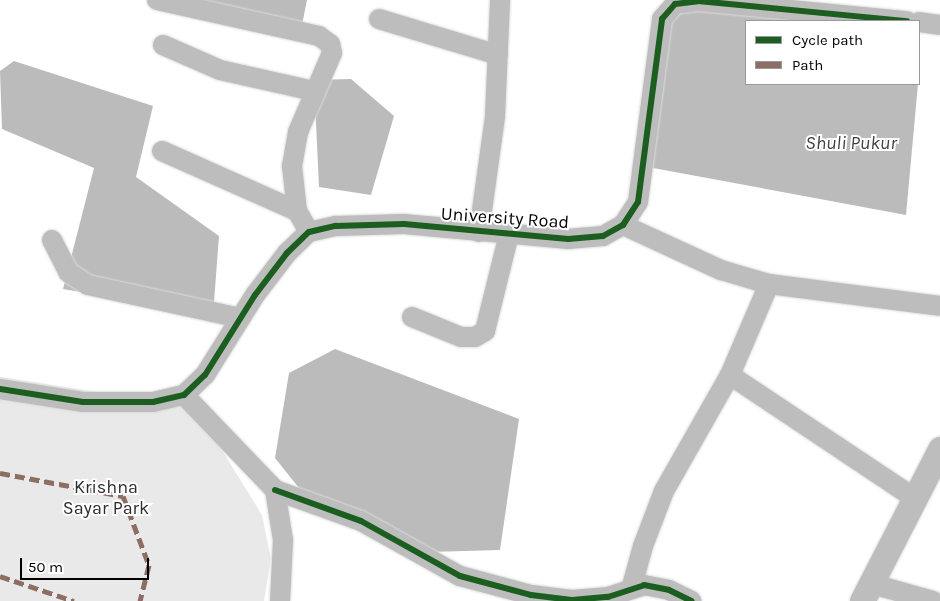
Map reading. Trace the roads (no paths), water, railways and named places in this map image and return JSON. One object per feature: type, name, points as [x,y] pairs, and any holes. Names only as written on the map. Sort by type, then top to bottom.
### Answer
[{"type":"main road","points":[[867,592],[940,449]]},
{"type":"street","points":[[0,389],[83,402],[152,402],[184,395],[205,375],[240,318],[287,253],[309,232],[297,211],[292,166],[298,132],[314,91],[332,54],[330,44],[319,36],[157,0]]},
{"type":"street","points":[[479,232],[495,116],[500,0]]},
{"type":"street","points":[[897,20],[698,0],[675,4],[662,19],[638,202],[624,225],[721,270],[769,284],[940,306]]},
{"type":"street","points":[[379,19],[498,55]]},
{"type":"street","points":[[920,22],[940,24]]},
{"type":"street","points":[[163,45],[220,70],[314,91]]},
{"type":"street","points":[[162,151],[297,211]]},
{"type":"street","name":"University Road","points":[[309,232],[336,226],[404,224],[568,239],[603,236],[624,225]]},
{"type":"street","points":[[412,317],[461,337],[475,337],[485,331],[509,234]]},
{"type":"street","points":[[52,240],[68,272],[88,285],[240,318]]},
{"type":"street","points":[[632,586],[643,546],[664,491],[730,376],[769,284]]},
{"type":"street","points":[[730,376],[916,499]]},
{"type":"street","points":[[184,395],[276,490],[361,521],[460,576],[532,595],[572,600],[608,597],[632,586],[657,586],[684,599]]},
{"type":"street","points":[[276,490],[283,540],[280,601]]},
{"type":"street","points":[[867,592],[933,601]]},
{"type":"water","points":[[186,0],[307,0],[301,30]]},
{"type":"water","name":"Shuli Pukur","points":[[698,6],[841,20],[745,20],[745,85],[918,85],[906,215],[653,168],[658,99],[672,18]]},
{"type":"water","points":[[14,61],[153,106],[136,177],[219,236],[213,315],[63,289],[94,168],[2,129],[0,71]]},
{"type":"water","points":[[351,79],[394,116],[371,195],[319,187],[314,80]]},
{"type":"water","points":[[335,349],[519,419],[500,550],[429,552],[311,503],[275,458],[289,373]]},
{"type":"park label","name":"Krishna Sayar Park","points":[[106,498]]}]
